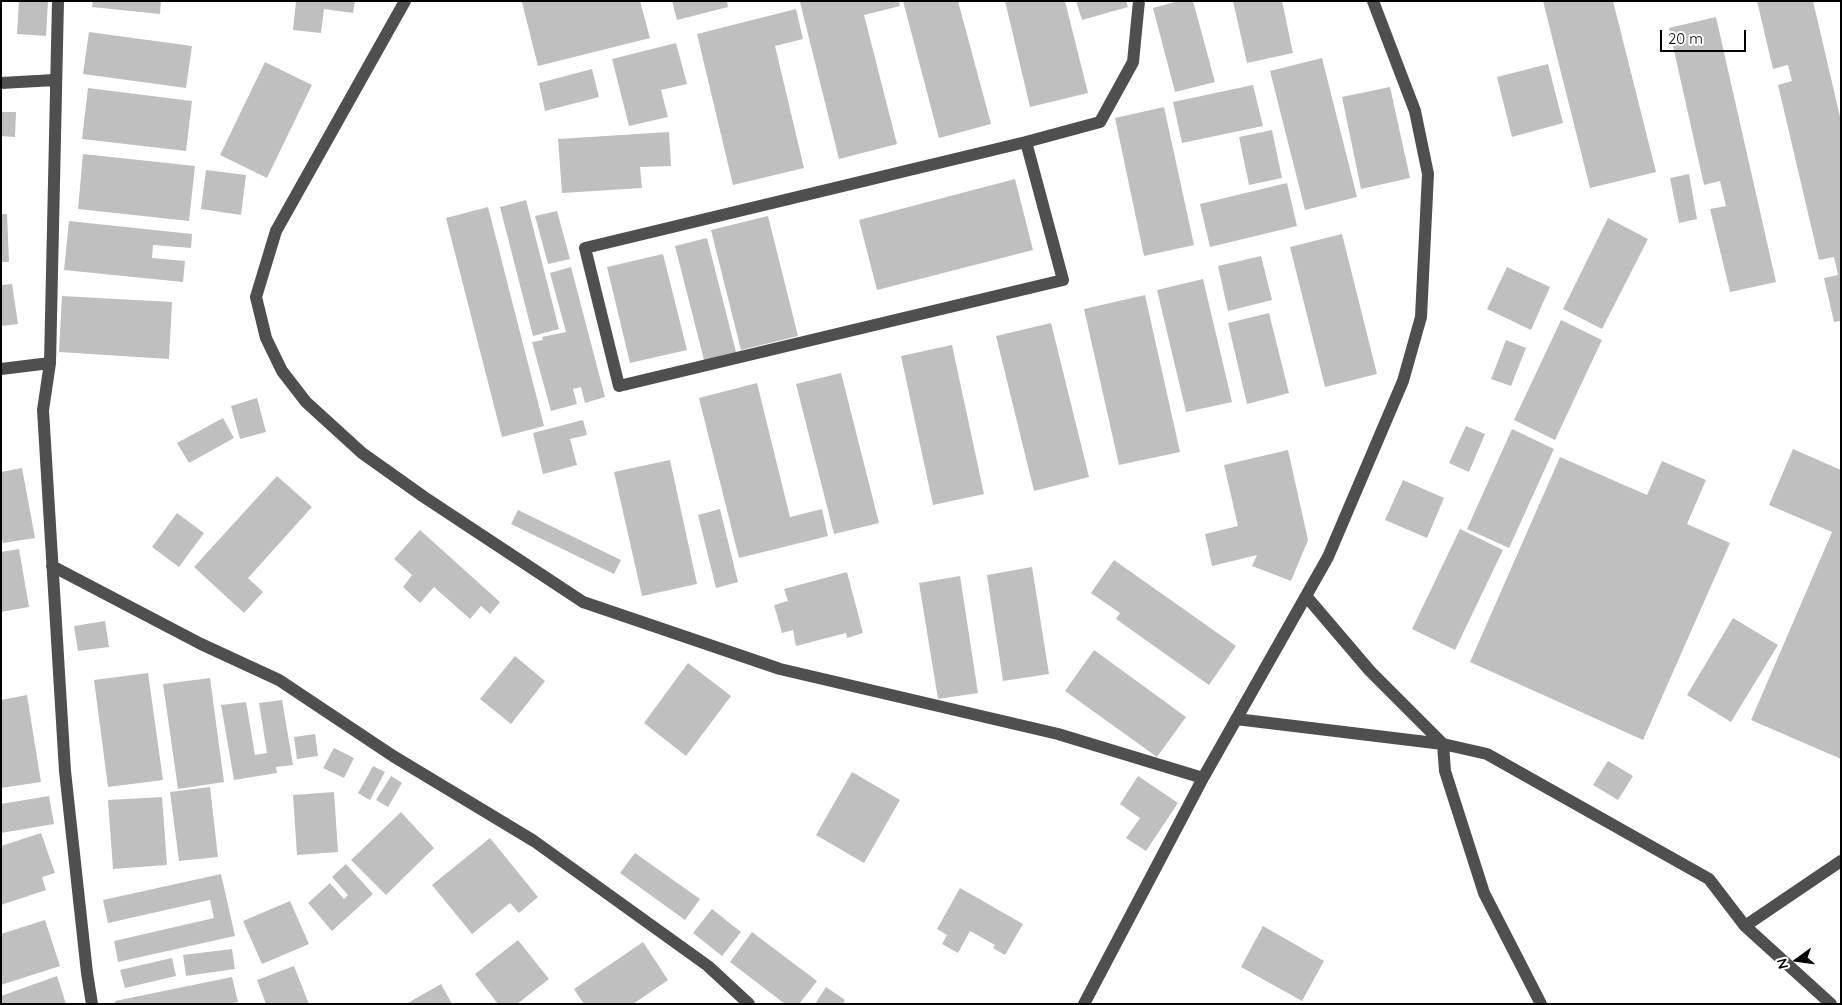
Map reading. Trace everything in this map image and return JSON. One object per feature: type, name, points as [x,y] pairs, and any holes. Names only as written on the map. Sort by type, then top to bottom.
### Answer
[{"type":"street","points":[[58,1],[50,363],[43,410],[65,771],[92,1004]]},
{"type":"street","points":[[405,1],[276,231],[256,297],[266,338],[282,371],[306,402],[362,452],[424,497],[583,602],[780,669],[1058,734],[1203,778]]},
{"type":"street","points":[[1026,142],[1063,280],[619,386],[585,248],[1026,142],[1100,122],[1133,62],[1139,1]]},
{"type":"street","points":[[1084,1004],[1203,778],[1328,557],[1404,381],[1421,317],[1428,174],[1415,111],[1373,1]]},
{"type":"street","points":[[1,83],[55,80]]},
{"type":"street","points":[[1,370],[50,363]]},
{"type":"street","points":[[52,566],[201,644],[279,680],[393,756],[534,841],[708,966],[749,1004]]},
{"type":"street","points":[[1306,596],[1370,671],[1444,744],[1445,771],[1484,893],[1541,1004]]},
{"type":"street","points":[[1236,719],[1444,744],[1487,754],[1709,879],[1745,926],[1831,1004]]},
{"type":"street","points":[[1745,926],[1841,861]]},
{"type":"building","points":[[19,1],[48,1],[46,36],[17,34]]},
{"type":"building","points":[[93,1],[161,1],[160,14],[92,7]]},
{"type":"building","points":[[296,1],[355,1],[353,13],[324,9],[321,33],[293,30]]},
{"type":"building","points":[[640,1],[650,38],[538,66],[522,2]]},
{"type":"building","points":[[672,1],[727,1],[728,7],[677,20]]},
{"type":"building","points":[[899,1],[900,6],[864,15],[897,144],[839,159],[800,2]]},
{"type":"building","points":[[903,1],[958,1],[991,124],[939,138]]},
{"type":"building","points":[[1005,1],[1065,1],[1088,93],[1030,107]]},
{"type":"building","points":[[1076,1],[1126,1],[1128,7],[1082,20]]},
{"type":"building","points":[[1179,1],[1193,1],[1215,82],[1175,92],[1153,8]]},
{"type":"building","points":[[1233,1],[1282,1],[1293,53],[1247,63]]},
{"type":"building","points":[[1543,1],[1613,1],[1656,172],[1590,188]]},
{"type":"building","points":[[1757,1],[1813,1],[1841,121],[1841,321],[1834,322],[1824,278],[1838,275],[1834,257],[1819,260],[1778,85],[1792,81],[1788,65],[1773,69]]},
{"type":"building","points":[[796,9],[803,39],[775,46],[804,168],[733,185],[697,34]]},
{"type":"building","points":[[1716,17],[1776,282],[1730,292],[1710,209],[1726,206],[1720,181],[1704,185],[1669,28]]},
{"type":"building","points":[[89,32],[192,46],[186,88],[83,74]]},
{"type":"building","points":[[676,43],[687,84],[661,90],[668,117],[629,126],[612,59]]},
{"type":"building","points":[[1322,58],[1357,197],[1305,210],[1270,71]]},
{"type":"building","points":[[265,62],[312,85],[267,178],[220,155]]},
{"type":"building","points":[[1548,64],[1563,123],[1512,137],[1497,77]]},
{"type":"building","points":[[592,69],[599,97],[545,111],[539,83]]},
{"type":"building","points":[[1253,85],[1263,126],[1182,143],[1173,102]]},
{"type":"building","points":[[1390,87],[1410,178],[1361,189],[1342,97]]},
{"type":"building","points":[[88,88],[192,101],[186,151],[82,139]]},
{"type":"building","points":[[1164,107],[1194,245],[1144,256],[1115,118]]},
{"type":"building","points":[[1,112],[16,112],[15,137],[1,136]]},
{"type":"building","points":[[1272,130],[1282,178],[1249,185],[1239,137]]},
{"type":"building","points":[[669,132],[671,166],[640,167],[642,188],[562,193],[558,139]]},
{"type":"building","points":[[83,154],[195,166],[189,221],[78,209]]},
{"type":"building","points":[[206,170],[246,175],[241,215],[201,209]]},
{"type":"building","points":[[1689,174],[1697,219],[1679,223],[1670,178]]},
{"type":"building","points":[[1015,179],[1033,250],[877,290],[859,220]]},
{"type":"building","points":[[1287,183],[1297,226],[1210,247],[1200,204]]},
{"type":"building","points":[[526,200],[559,329],[533,336],[500,207]]},
{"type":"building","points":[[488,207],[544,426],[502,437],[446,218]]},
{"type":"building","points":[[557,211],[570,259],[548,264],[535,216]]},
{"type":"building","points":[[1,214],[7,214],[9,262],[1,262]]},
{"type":"building","points":[[768,216],[798,336],[741,350],[711,230]]},
{"type":"building","points":[[1608,218],[1648,239],[1602,329],[1563,309]]},
{"type":"building","points":[[69,221],[192,234],[191,248],[153,245],[152,258],[185,261],[183,282],[64,270]]},
{"type":"building","points":[[1342,234],[1377,374],[1325,387],[1290,247]]},
{"type":"building","points":[[707,238],[736,352],[704,360],[675,246]]},
{"type":"building","points":[[663,254],[687,350],[630,363],[607,267]]},
{"type":"building","points":[[1261,256],[1272,300],[1228,311],[1218,266]]},
{"type":"building","points":[[571,267],[605,397],[585,403],[581,387],[573,389],[577,404],[551,411],[532,342],[543,340],[542,337],[566,332],[550,273]]},
{"type":"building","points":[[1507,267],[1550,287],[1531,330],[1487,309]]},
{"type":"building","points":[[1203,279],[1232,402],[1186,412],[1157,290]]},
{"type":"building","points":[[12,284],[18,324],[1,326],[1,285]]},
{"type":"building","points":[[1145,295],[1180,452],[1119,465],[1084,309]]},
{"type":"building","points":[[62,296],[172,302],[169,359],[59,352]]},
{"type":"building","points":[[1269,313],[1289,393],[1247,404],[1228,323]]},
{"type":"building","points":[[1561,320],[1602,340],[1555,440],[1514,420]]},
{"type":"building","points":[[1051,323],[1089,477],[1034,491],[996,336]]},
{"type":"building","points":[[1506,340],[1526,348],[1511,386],[1491,379]]},
{"type":"building","points":[[952,345],[984,494],[933,505],[901,356]]},
{"type":"building","points":[[841,373],[879,523],[834,534],[796,384]]},
{"type":"building","points":[[757,383],[790,517],[822,509],[828,536],[739,558],[699,398]]},
{"type":"building","points":[[257,398],[266,432],[240,439],[231,406]]},
{"type":"building","points":[[223,418],[234,438],[189,463],[177,443]]},
{"type":"building","points":[[583,420],[587,435],[570,439],[577,465],[543,474],[533,433]]},
{"type":"building","points":[[1466,426],[1485,434],[1469,472],[1449,463]]},
{"type":"building","points":[[1512,429],[1554,449],[1509,548],[1467,529]]},
{"type":"building","points":[[1793,449],[1841,470],[1841,759],[1751,720],[1832,532],[1769,505]]},
{"type":"building","points":[[1288,450],[1308,540],[1291,581],[1252,566],[1257,555],[1212,566],[1205,534],[1238,526],[1224,465]]},
{"type":"building","points":[[1560,457],[1647,495],[1662,461],[1706,480],[1687,524],[1730,543],[1643,740],[1470,662]]},
{"type":"building","points":[[670,460],[697,584],[642,596],[614,472]]},
{"type":"building","points":[[22,468],[35,538],[3,543],[1,535],[1,472]]},
{"type":"building","points":[[277,476],[312,507],[248,578],[263,592],[244,613],[194,567]]},
{"type":"building","points":[[1403,480],[1444,498],[1427,538],[1385,520]]},
{"type":"building","points":[[720,509],[738,582],[716,588],[698,515]]},
{"type":"building","points":[[518,510],[621,560],[614,574],[511,524]]},
{"type":"building","points":[[177,513],[204,533],[179,567],[152,547]]},
{"type":"building","points":[[1460,529],[1503,550],[1455,650],[1412,629]]},
{"type":"building","points":[[420,530],[500,602],[490,614],[481,606],[470,619],[434,587],[420,603],[403,587],[412,575],[394,559]]},
{"type":"building","points":[[19,549],[29,607],[1,612],[1,552]]},
{"type":"building","points":[[1114,560],[1236,646],[1209,685],[1116,619],[1120,613],[1091,593]]},
{"type":"building","points":[[1032,567],[1049,674],[1003,681],[987,575]]},
{"type":"building","points":[[847,572],[863,633],[847,638],[846,633],[796,646],[793,630],[782,633],[774,605],[788,601],[784,589]]},
{"type":"building","points":[[960,576],[978,693],[938,699],[919,583]]},
{"type":"building","points":[[1733,618],[1778,645],[1731,722],[1687,695]]},
{"type":"building","points":[[105,621],[109,647],[78,651],[74,626]]},
{"type":"building","points":[[1094,650],[1186,717],[1157,757],[1065,691]]},
{"type":"building","points":[[515,656],[545,681],[511,724],[480,699]]},
{"type":"building","points":[[688,663],[731,696],[686,756],[644,723]]},
{"type":"building","points":[[148,673],[163,780],[108,787],[94,680]]},
{"type":"building","points":[[210,678],[224,782],[178,789],[163,684]]},
{"type":"building","points":[[27,695],[41,782],[1,788],[1,700]]},
{"type":"building","points":[[282,700],[293,765],[276,767],[277,773],[234,780],[221,705],[246,702],[255,755],[267,753],[259,703]]},
{"type":"building","points":[[315,734],[318,756],[297,759],[294,737]]},
{"type":"building","points":[[334,748],[354,758],[344,778],[323,768]]},
{"type":"building","points":[[1608,761],[1633,776],[1618,800],[1593,785]]},
{"type":"building","points":[[373,766],[385,772],[370,800],[358,793]]},
{"type":"building","points":[[852,772],[900,800],[864,863],[816,835]]},
{"type":"building","points":[[391,776],[402,783],[388,807],[376,800]]},
{"type":"building","points":[[1138,776],[1178,803],[1146,851],[1126,838],[1140,818],[1120,804]]},
{"type":"building","points":[[210,787],[218,857],[179,861],[170,792]]},
{"type":"building","points":[[334,792],[338,852],[297,855],[293,795]]},
{"type":"building","points":[[49,796],[54,824],[1,833],[1,804]]},
{"type":"building","points":[[162,797],[167,865],[113,869],[108,800]]},
{"type":"building","points":[[401,812],[434,848],[386,895],[351,860]]},
{"type":"building","points":[[41,833],[55,873],[42,877],[46,890],[1,905],[1,846]]},
{"type":"building","points":[[490,838],[538,897],[519,913],[510,903],[472,934],[432,885]]},
{"type":"building","points":[[635,853],[700,899],[685,920],[620,873]]},
{"type":"building","points":[[346,864],[373,894],[332,931],[308,903],[330,883],[344,899],[348,895],[332,877]]},
{"type":"building","points":[[221,874],[235,936],[118,962],[114,941],[214,918],[210,900],[108,923],[103,900]]},
{"type":"building","points":[[960,888],[1023,924],[1005,955],[993,948],[995,945],[970,931],[958,953],[942,944],[947,935],[937,929]]},
{"type":"building","points":[[290,901],[309,944],[262,964],[243,921]]},
{"type":"building","points":[[712,909],[741,932],[722,956],[693,933]]},
{"type":"building","points":[[45,920],[60,966],[1,985],[1,934]]},
{"type":"building","points":[[1263,926],[1324,961],[1302,1001],[1241,967]]},
{"type":"building","points":[[752,932],[817,981],[799,1004],[785,1004],[730,962]]},
{"type":"building","points":[[518,940],[549,979],[517,1004],[498,1004],[475,974]]},
{"type":"building","points":[[643,942],[668,980],[633,1004],[584,1004],[574,989]]},
{"type":"building","points":[[232,949],[235,969],[186,976],[183,955]]},
{"type":"building","points":[[172,958],[176,976],[125,988],[120,970]]},
{"type":"building","points":[[294,966],[309,1004],[266,1004],[257,980]]},
{"type":"building","points":[[57,976],[66,1004],[1,1004],[1,996]]},
{"type":"building","points":[[232,977],[238,1002],[228,1004],[115,1004],[115,1001]]},
{"type":"building","points":[[441,984],[452,1004],[406,1004]]},
{"type":"building","points":[[826,987],[845,1000],[843,1004],[815,1004]]}]
